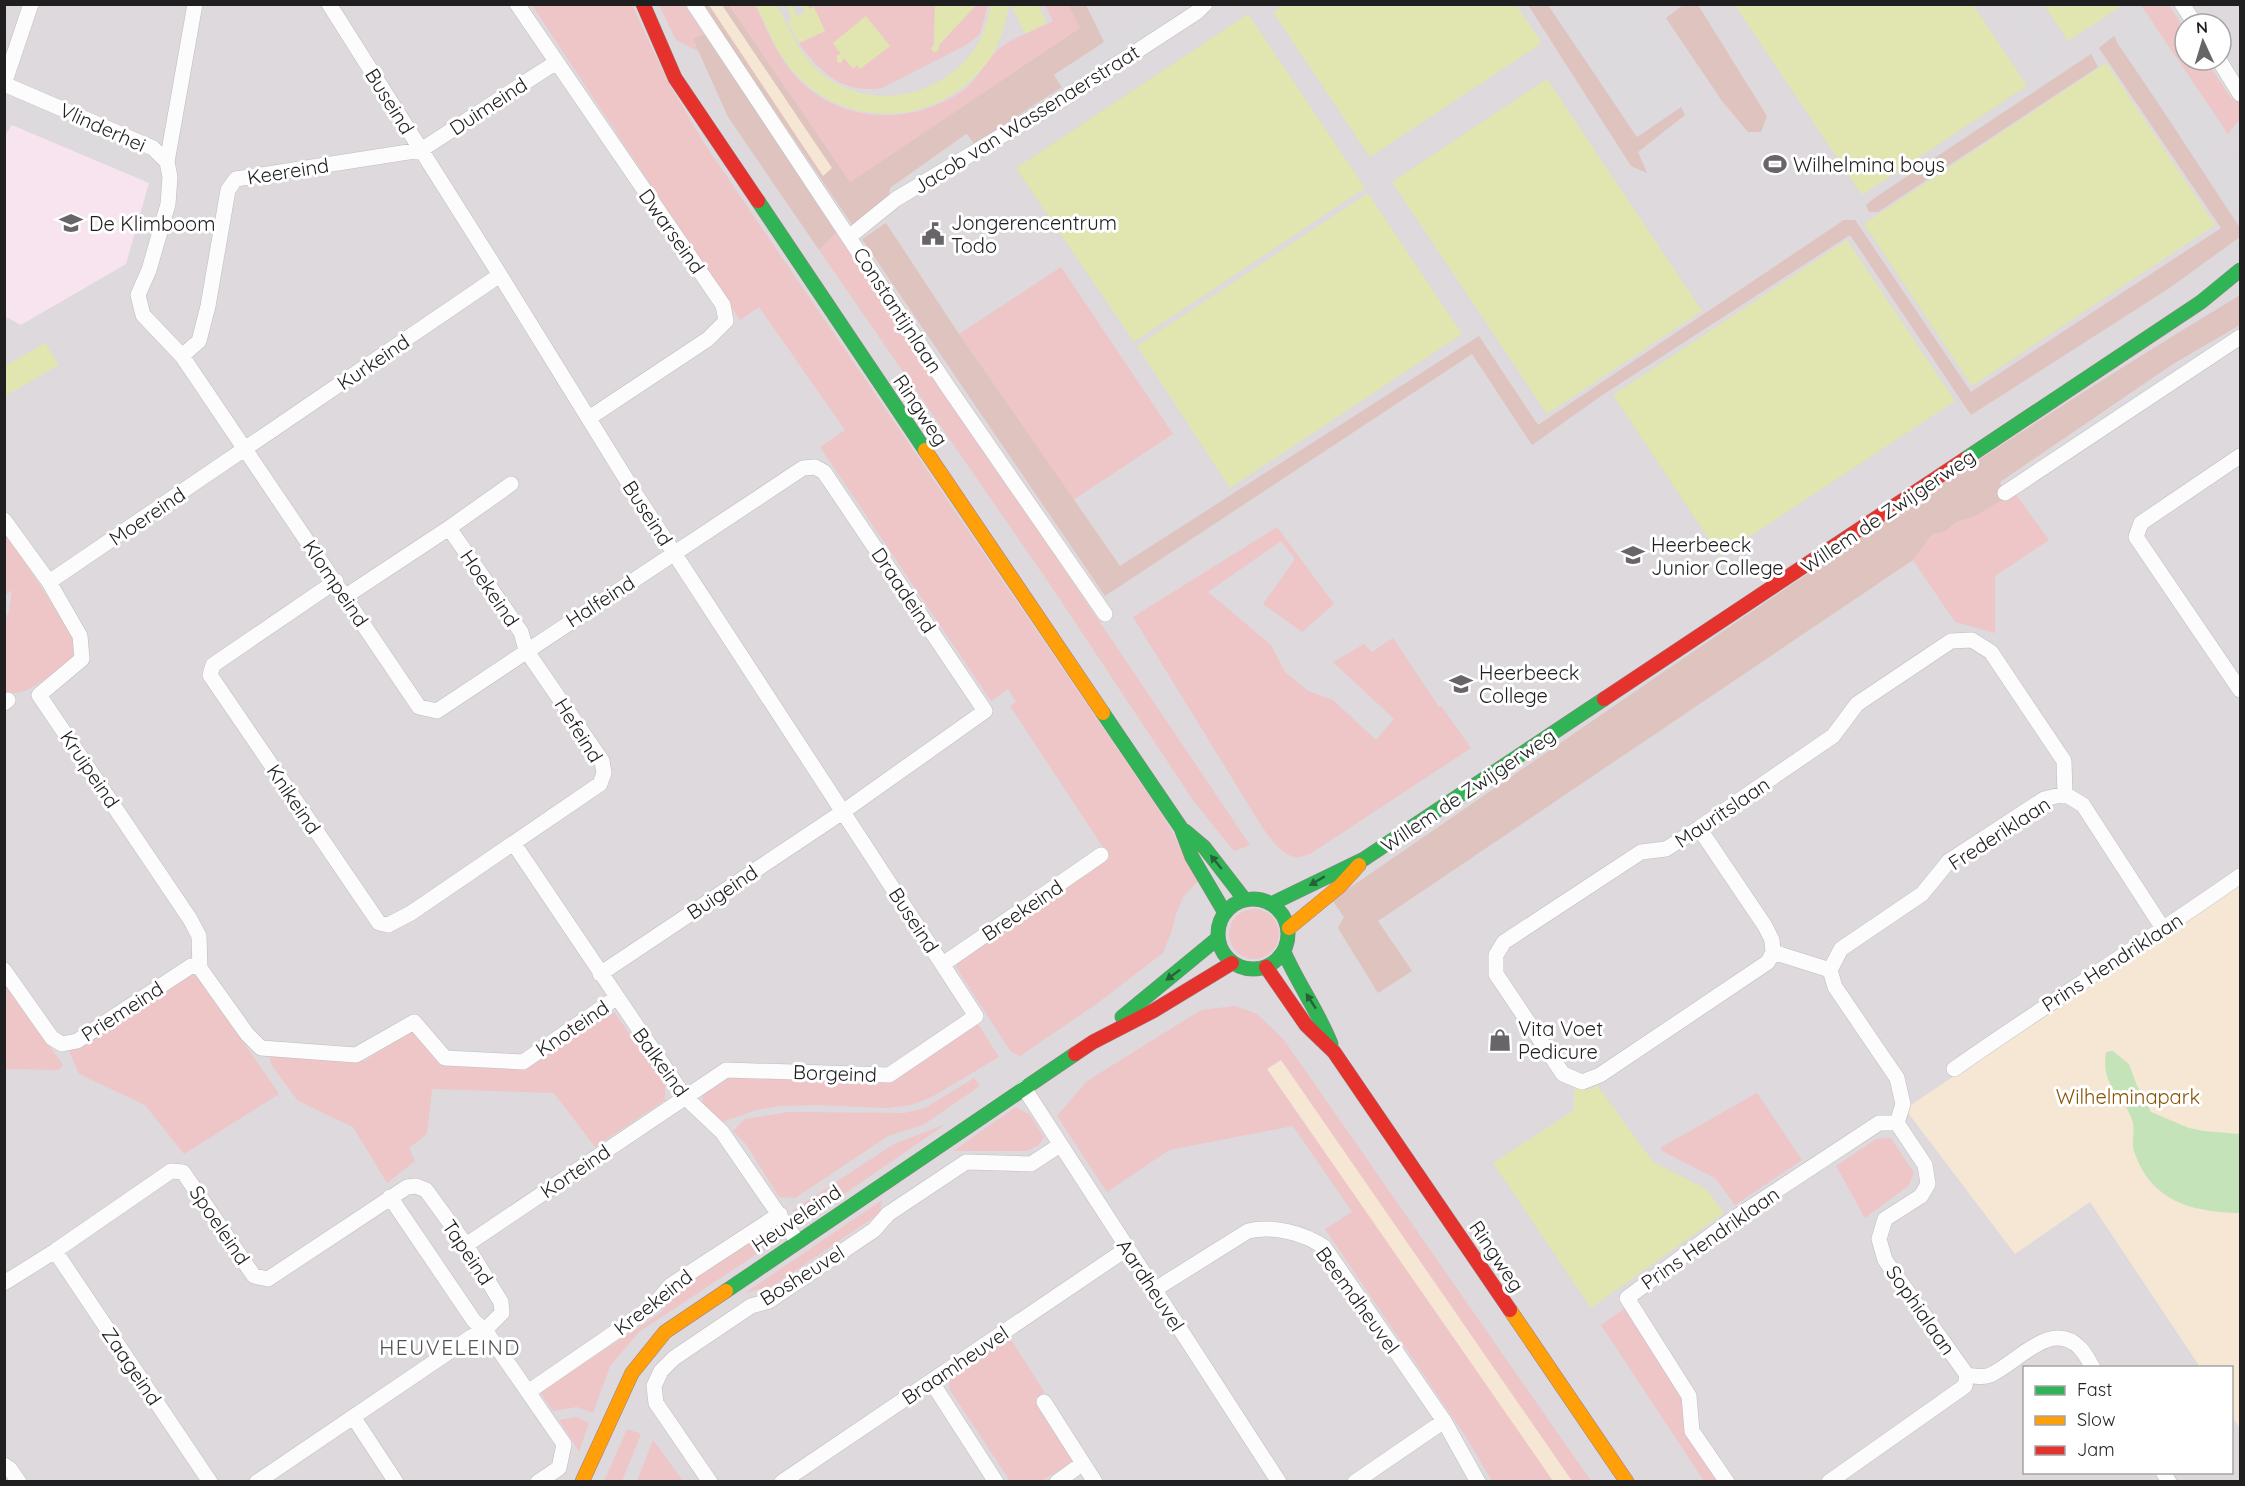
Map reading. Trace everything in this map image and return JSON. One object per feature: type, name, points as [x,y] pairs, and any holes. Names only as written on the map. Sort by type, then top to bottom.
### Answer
[{"type":"main road","name":"Ringweg","points":[[643,4],[675,78],[1055,645],[1181,828],[1192,857],[1225,913]]},
{"type":"main road","name":"Willem de Zwijgerweg","points":[[1271,904],[1301,891],[1331,872],[1364,859],[2201,302],[2241,270]]},
{"type":"main road","name":"Willem de Zwijgerweg","points":[[2201,302],[2241,283]]},
{"type":"main road","name":"Ringweg","points":[[1181,828],[1204,847],[1245,900]]},
{"type":"main road","name":"Willem de Zwijgerweg","points":[[1288,928],[1340,886],[1364,859]]},
{"type":"main road","points":[[1245,900],[1261,900],[1271,904],[1284,916],[1288,928],[1289,939],[1284,952],[1266,968],[1252,970],[1232,963],[1224,954],[1218,938],[1218,929],[1225,913],[1238,902],[1245,900]]},
{"type":"main road","name":"Heuveleind","points":[[1093,1042],[1218,938]]},
{"type":"main road","name":"Ringweg","points":[[1284,952],[1297,981],[1320,1016],[1334,1052]]},
{"type":"main road","name":"Heuveleind","points":[[582,1482],[632,1373],[665,1332],[1093,1042],[1153,1011],[1232,963]]},
{"type":"main road","name":"Ringweg","points":[[1266,968],[1306,1025],[1334,1052],[1627,1482]]},
{"type":"street","name":"Vlinderhei","points":[[31,4],[4,84],[153,148],[167,162],[170,177],[168,204],[149,270],[138,295],[143,315],[182,356]]},
{"type":"street","points":[[167,162],[195,4]]},
{"type":"street","name":"Buseind","points":[[329,4],[631,488],[976,1016]]},
{"type":"street","name":"Dwarseind","points":[[517,4],[555,63],[723,305],[726,321],[708,339],[589,418]]},
{"type":"street","name":"Constantijnlaan","points":[[694,4],[782,140],[948,387],[1105,614]]},
{"type":"street","name":"Jacob van Wassenaerstraat","points":[[849,237],[896,199],[1068,96],[1197,12],[1205,4]]},
{"type":"street","name":"Duimeind","points":[[421,150],[555,63]]},
{"type":"street","points":[[2227,72],[2241,93]]},
{"type":"street","name":"Keereind","points":[[182,356],[199,341],[208,306],[228,190],[237,179],[421,150]]},
{"type":"street","name":"Kurkeind","points":[[245,449],[500,275]]},
{"type":"street","points":[[2005,493],[2241,337]]},
{"type":"street","name":"Klompeind","points":[[182,356],[419,707],[437,711],[526,650]]},
{"type":"street","name":"Moereind","points":[[49,582],[245,449]]},
{"type":"street","points":[[2239,685],[2136,537],[2141,523],[2241,456]]},
{"type":"street","name":"Draadeind","points":[[674,552],[804,468],[815,467],[824,472],[985,711],[844,811]]},
{"type":"street","name":"Hoekeind","points":[[346,596],[511,484]]},
{"type":"street","points":[[4,520],[49,582]]},
{"type":"street","name":"Hoekeind","points":[[449,528],[521,632],[526,650]]},
{"type":"street","name":"Halfeind","points":[[526,650],[674,552]]},
{"type":"street","name":"Knikeind","points":[[336,581],[213,665],[210,675],[379,922],[388,925],[411,913],[514,844]]},
{"type":"street","name":"Kruipeind","points":[[49,582],[81,636],[82,659],[51,682],[39,695],[190,920],[199,936],[200,968]]},
{"type":"street","name":"Mauritslaan","points":[[1773,952],[1768,962],[1749,975],[1600,1075],[1581,1082],[1563,1074],[1496,974],[1496,955],[1504,942],[1641,852],[1666,849],[1699,828],[1833,736],[1857,704],[1952,642],[1972,640],[1990,652],[2064,761],[2065,794]]},
{"type":"street","name":"Hefeind","points":[[514,844],[600,784],[604,772],[602,760],[526,650]]},
{"type":"street","points":[[2065,794],[2083,805],[2164,930]]},
{"type":"street","name":"Frederiklaan","points":[[1830,970],[1841,949],[1922,894],[1949,861],[2044,798],[2065,794]]},
{"type":"street","name":"Buigeind","points":[[600,974],[844,811]]},
{"type":"street","points":[[1699,828],[1766,926],[1772,940],[1773,952],[1830,970],[1835,987],[1897,1078],[1903,1104],[1897,1123]]},
{"type":"street","name":"Balkeind","points":[[514,844],[684,1096],[722,1132],[797,1241]]},
{"type":"street","name":"Breekeind","points":[[943,964],[1101,855]]},
{"type":"street","name":"Prins Hendriklaan","points":[[1954,1069],[2006,1032],[2164,930],[2241,876]]},
{"type":"street","name":"Priemeind","points":[[4,970],[52,1038],[62,1044],[77,1041],[190,966],[200,968]]},
{"type":"street","name":"Knoteind","points":[[200,968],[247,1034],[261,1048],[356,1055],[414,1022],[446,1058],[523,1062],[616,998]]},
{"type":"street","name":"Borgeind","points":[[684,1096],[726,1070],[889,1075],[976,1016]]},
{"type":"street","name":"Aardheuvel","points":[[1024,1088],[1279,1482]]},
{"type":"street","name":"Korteind","points":[[466,1245],[684,1096]]},
{"type":"street","name":"Prins Hendriklaan","points":[[1727,1482],[1692,1431],[1689,1396],[1627,1298],[1730,1221],[1879,1123],[1897,1123]]},
{"type":"street","name":"Sophialaan","points":[[1897,1123],[1925,1165],[1928,1184],[1921,1196],[1886,1219],[1880,1239],[1885,1260],[1967,1375],[1989,1376],[2042,1342],[2055,1337],[2066,1339],[2079,1347],[2092,1366]]},
{"type":"street","name":"Bosheuvel","points":[[710,1482],[656,1403],[654,1386],[661,1371],[667,1365],[751,1306],[769,1301],[874,1230],[888,1214],[966,1162],[1031,1164],[1060,1145]]},
{"type":"street","name":"Spoeleind","points":[[4,1283],[55,1251],[171,1171],[183,1172],[254,1276],[268,1279],[407,1187]]},
{"type":"street","name":"Tapeind","points":[[407,1187],[416,1186],[426,1190],[466,1245],[501,1302],[502,1313],[485,1330]]},
{"type":"street","name":"Tapeind","points":[[390,1197],[474,1321],[485,1330],[564,1444],[559,1468],[538,1482]]},
{"type":"street","name":"Kreekeind","points":[[528,1392],[653,1306],[671,1285],[780,1214]]},
{"type":"street","name":"Beemdheuvel","points":[[1154,1290],[1248,1231],[1261,1227],[1311,1237],[1324,1247],[1444,1420],[1478,1482]]},
{"type":"street","name":"Braamheuvel","points":[[782,1482],[1128,1248]]},
{"type":"street","name":"Zaageind","points":[[55,1251],[210,1482]]},
{"type":"street","points":[[257,1482],[471,1337],[485,1330]]},
{"type":"street","points":[[1829,1482],[1965,1386],[1967,1375]]},
{"type":"street","points":[[931,1381],[996,1482]]},
{"type":"street","points":[[1044,1402],[1095,1482]]},
{"type":"street","points":[[354,1418],[396,1482]]},
{"type":"street","points":[[1354,1482],[1444,1420]]},
{"type":"street","points":[[1057,1482],[1083,1463]]},
{"type":"street","points":[[4,1465],[10,1469],[19,1482]]},
{"type":"shaded area","points":[[1285,4],[1516,5],[1542,43],[1370,157],[1273,12]]},
{"type":"shaded area","points":[[2132,4],[2140,5],[2173,54],[2173,72],[2185,72],[2226,132],[2210,143],[2224,165],[2239,155],[2239,222],[2116,41],[2133,30],[2121,12]]},
{"type":"shaded area","points":[[5,5],[2240,5],[2240,1481],[5,1481]]},
{"type":"shaded area","points":[[532,5],[632,5],[668,82],[704,143],[1163,816],[1199,880],[1183,897],[1163,953],[1095,1005],[1020,1056],[1011,1052],[956,967],[960,960],[1110,858],[1010,706],[1016,702],[1008,689],[991,701],[820,447],[845,430],[759,307],[740,320]]},
{"type":"shaded area","points":[[659,5],[684,5],[704,34],[693,39],[698,51],[676,40]]},
{"type":"shaded area","points":[[703,5],[729,5],[850,182],[1080,28],[1068,5],[1086,5],[1104,42],[1054,75],[1062,87],[968,148],[966,134],[890,188],[889,194],[892,198],[853,226]]},
{"type":"shaded area","points":[[729,5],[755,5],[783,59],[795,76],[812,92],[853,111],[875,115],[897,115],[919,111],[961,92],[972,83],[1001,47],[1053,21],[1045,5],[1068,5],[1080,28],[850,182]]},
{"type":"shaded area","points":[[756,5],[777,5],[804,55],[829,79],[849,89],[870,95],[892,96],[933,85],[951,73],[967,58],[980,40],[991,5],[1009,5],[994,52],[976,76],[953,94],[928,106],[901,113],[873,113],[846,107],[820,95],[797,76],[779,51]]},
{"type":"shaded area","points":[[786,5],[792,5],[797,16],[805,12],[801,5],[807,5],[810,9],[814,7],[825,31],[799,43],[787,21],[792,18]]},
{"type":"shaded area","points":[[807,5],[935,5],[934,44],[939,45],[976,5],[988,5],[980,34],[968,44],[882,88],[868,89],[856,88],[834,79],[815,64],[799,43],[825,31],[813,8],[810,9]],"holes":[[[890,46],[853,68],[841,54]]]},
{"type":"shaded area","points":[[935,5],[976,5],[939,45],[938,51],[934,52],[931,49],[934,44]]},
{"type":"shaded area","points":[[1011,5],[1038,5],[1047,23],[1025,34]]},
{"type":"shaded area","points":[[1528,5],[1548,5],[1637,137],[1681,107],[1685,115],[1638,152],[1647,173],[1631,166]]},
{"type":"shaded area","points":[[1549,5],[1643,5],[1701,93],[1637,137]]},
{"type":"shaded area","points":[[1683,5],[1698,5],[1767,116],[1761,132],[1748,132],[1722,101],[1666,18]]},
{"type":"shaded area","points":[[1735,5],[1973,5],[2027,86],[1862,195]]},
{"type":"shaded area","points":[[2001,5],[2026,5],[2051,43],[2041,65]]},
{"type":"shaded area","points":[[2044,5],[2123,5],[2068,41]]},
{"type":"shaded area","points":[[2141,5],[2169,5],[2174,12],[2173,52]]},
{"type":"shaded area","points":[[1152,11],[1166,32],[1068,96],[1054,75]]},
{"type":"shaded area","points":[[1248,14],[1365,188],[1134,342],[1016,168]]},
{"type":"shaded area","points":[[866,16],[890,46],[860,69],[857,65],[853,69],[844,58],[841,63],[837,62],[837,55],[841,54],[833,43]]},
{"type":"shaded area","points":[[704,34],[837,232],[819,250],[728,117],[693,39]]},
{"type":"shaded area","points":[[2114,36],[2240,228],[2240,237],[2168,289],[1971,415],[1850,235],[1601,396],[1532,445],[1472,354],[1105,596],[862,239],[886,223],[959,334],[1120,566],[1479,336],[1538,425],[1844,220],[1855,220],[1971,392],[2221,228],[2099,48]]},
{"type":"shaded area","points":[[2091,54],[2098,67],[1878,212],[1869,212],[1866,205],[1876,197]]},
{"type":"shaded area","points":[[2106,63],[2215,225],[1972,386],[1864,224]]},
{"type":"shaded area","points":[[2186,72],[2214,72],[2231,98],[2239,100],[2240,119],[2228,134]]},
{"type":"shaded area","points":[[1547,79],[1702,311],[1547,414],[1392,182]]},
{"type":"shaded area","points":[[25,103],[142,150],[135,166],[18,119]]},
{"type":"shaded area","name":"De Klimboom","points":[[12,125],[149,183],[126,264],[21,325],[4,316],[4,137]]},
{"type":"shaded area","points":[[967,134],[975,145],[896,199],[890,188]]},
{"type":"shaded area","points":[[1368,193],[1462,334],[1230,488],[1137,346]]},
{"type":"shaded area","points":[[837,232],[1250,845],[1234,851],[1195,803],[1049,583],[819,250]]},
{"type":"shaded area","points":[[1847,240],[1955,401],[1720,556],[1613,395]]},
{"type":"shaded area","points":[[1061,267],[1173,434],[1073,500],[959,334]]},
{"type":"shaded area","points":[[2240,295],[2240,325],[2173,364],[2000,482],[2005,498],[1976,516],[1957,522],[1944,532],[1932,534],[1913,560],[1378,921],[1412,971],[1378,993],[1338,928],[1344,917],[1332,900],[1895,515],[2009,440]]},
{"type":"shaded area","points":[[45,343],[59,365],[5,396],[5,366]]},
{"type":"shaded area","points":[[2014,492],[2049,540],[1995,576],[1995,633],[1955,622],[1913,560],[1932,534],[1944,532],[1957,522],[1976,516]]},
{"type":"shaded area","points":[[1277,527],[1334,604],[1302,632],[1263,604],[1295,559],[1281,541],[1208,592],[1271,645],[1285,672],[1308,691],[1333,700],[1376,740],[1394,719],[1333,662],[1364,644],[1372,652],[1393,638],[1439,707],[1441,706],[1471,748],[1310,854],[1299,857],[1284,852],[1262,827],[1133,617]]},
{"type":"shaded area","points":[[5,532],[75,639],[78,649],[63,666],[40,683],[27,690],[5,696],[4,611],[8,616],[12,590],[5,595]]},
{"type":"shaded area","points":[[1254,909],[1263,911],[1274,920],[1279,934],[1277,943],[1268,954],[1254,959],[1245,957],[1234,948],[1229,934],[1231,925],[1240,914]]},
{"type":"shaded area","points":[[188,972],[197,975],[279,1094],[184,1154],[145,1105],[79,1074],[68,1049]]},
{"type":"shaded area","points":[[4,981],[63,1065],[59,1070],[5,1069]]},
{"type":"shaded area","points":[[1235,1006],[1257,1014],[1284,1040],[1591,1481],[1492,1481],[1466,1437],[1325,1229],[1352,1212],[1293,1126],[1169,1150],[1107,1192],[1057,1116],[1087,1081],[1201,1010]]},
{"type":"shaded area","points":[[614,1012],[665,1084],[665,1100],[595,1147],[554,1093],[432,1089],[427,1134],[409,1148],[415,1161],[387,1183],[353,1127],[298,1101],[272,1066],[269,1054],[364,1061],[413,1030],[440,1065],[525,1068]]},
{"type":"shaded area","points":[[978,1024],[999,1057],[930,1098],[911,1105],[887,1108],[780,1106],[756,1110],[722,1122],[702,1104],[703,1093],[727,1075],[890,1083]]},
{"type":"shaded area","points":[[2113,1051],[2129,1064],[2137,1086],[2151,1112],[2189,1128],[2240,1134],[2240,1213],[2206,1210],[2175,1201],[2151,1182],[2141,1168],[2134,1151],[2133,1123],[2129,1113],[2107,1075],[2106,1052]]},
{"type":"shaded area","points":[[974,1078],[980,1086],[923,1125],[888,1136],[795,1198],[779,1197],[746,1144],[733,1131],[745,1119],[789,1112],[904,1113],[925,1108]]},
{"type":"shaded area","points":[[1597,1085],[1653,1162],[1706,1189],[1724,1213],[1591,1308],[1493,1163],[1573,1111],[1575,1087],[1589,1090]]},
{"type":"shaded area","points":[[1757,1093],[1802,1160],[1735,1205],[1715,1178],[1660,1148]]},
{"type":"shaded area","points":[[1016,1107],[1030,1115],[1044,1137],[1039,1145],[1027,1151],[953,1151]]},
{"type":"shaded area","points":[[946,1124],[815,1214],[792,1211],[894,1144]]},
{"type":"shaded area","points":[[1891,1138],[1914,1173],[1908,1186],[1865,1218],[1836,1166],[1876,1139]]},
{"type":"shaded area","points":[[882,1200],[880,1213],[773,1286],[745,1293]]},
{"type":"shaded area","points":[[770,1226],[778,1240],[639,1332],[610,1366],[593,1413],[577,1407],[553,1411],[540,1392],[662,1312],[674,1291]]},
{"type":"shaded area","points":[[1625,1308],[1681,1393],[1722,1481],[1704,1481],[1601,1325]]},
{"type":"shaded area","points":[[1008,1335],[1045,1393],[1035,1399],[1080,1466],[1061,1469],[1041,1481],[1010,1481],[950,1390],[948,1376]]},
{"type":"shaded area","points":[[576,1417],[589,1423],[579,1451],[559,1420]]},
{"type":"shaded area","points":[[627,1429],[641,1434],[622,1481],[604,1481]]},
{"type":"shaded area","points":[[653,1440],[683,1481],[637,1481]]},
{"type":"green space","points":[[709,5],[722,5],[832,168],[823,176]]},
{"type":"green space","name":"Wilhelminapark","points":[[2240,884],[2240,1429],[2233,1418],[2233,1366],[2199,1366],[2090,1202],[2015,1254],[1905,1109]]},
{"type":"green space","points":[[1281,1060],[1572,1481],[1553,1481],[1267,1069]]},
{"type":"traffic: fast","points":[[758,201],[925,450]]},
{"type":"traffic: fast","points":[[1965,459],[2201,302],[2240,270]]},
{"type":"traffic: fast","points":[[1271,904],[1364,859],[1604,699]]},
{"type":"traffic: fast","points":[[1103,713],[1181,828],[1192,857],[1225,913]]},
{"type":"traffic: fast","points":[[1185,831],[1204,847],[1245,900]]},
{"type":"traffic: fast","points":[[1260,899],[1273,905],[1282,914],[1286,920],[1288,934],[1286,948],[1278,959],[1267,967],[1246,969],[1228,959],[1220,948],[1218,927],[1228,909],[1239,901],[1260,899]]},
{"type":"traffic: fast","points":[[1122,1017],[1218,938]]},
{"type":"traffic: fast","points":[[1284,952],[1331,1044]]},
{"type":"traffic: fast","points":[[726,1291],[1075,1054]]},
{"type":"traffic: slow","points":[[925,450],[1103,713]]},
{"type":"traffic: slow","points":[[1289,928],[1340,886],[1359,865]]},
{"type":"traffic: slow","points":[[582,1482],[632,1373],[665,1332],[726,1291]]},
{"type":"traffic: slow","points":[[1510,1310],[1627,1482]]},
{"type":"traffic: jam","points":[[643,4],[675,78],[758,201]]},
{"type":"traffic: jam","points":[[1604,699],[1965,459]]},
{"type":"traffic: jam","points":[[1075,1054],[1093,1042],[1153,1011],[1232,963]]},
{"type":"traffic: jam","points":[[1266,967],[1306,1025],[1334,1052],[1510,1310]]},
{"type":"place","name":"Wilhelmina boys","points":[[1775,164]]},
{"type":"place","name":"De Klimboom","points":[[71,223]]},
{"type":"place","name":"Jongerencentrum Todo","points":[[933,234]]},
{"type":"place","name":"Heerbeeck Junior College","points":[[1633,555]]},
{"type":"place","name":"Heerbeeck College","points":[[1461,684]]},
{"type":"place","name":"Vita Voet Pedicure","points":[[1500,1040]]},
{"type":"district","name":"HEUVELEIND","points":[[450,1347]]}]
